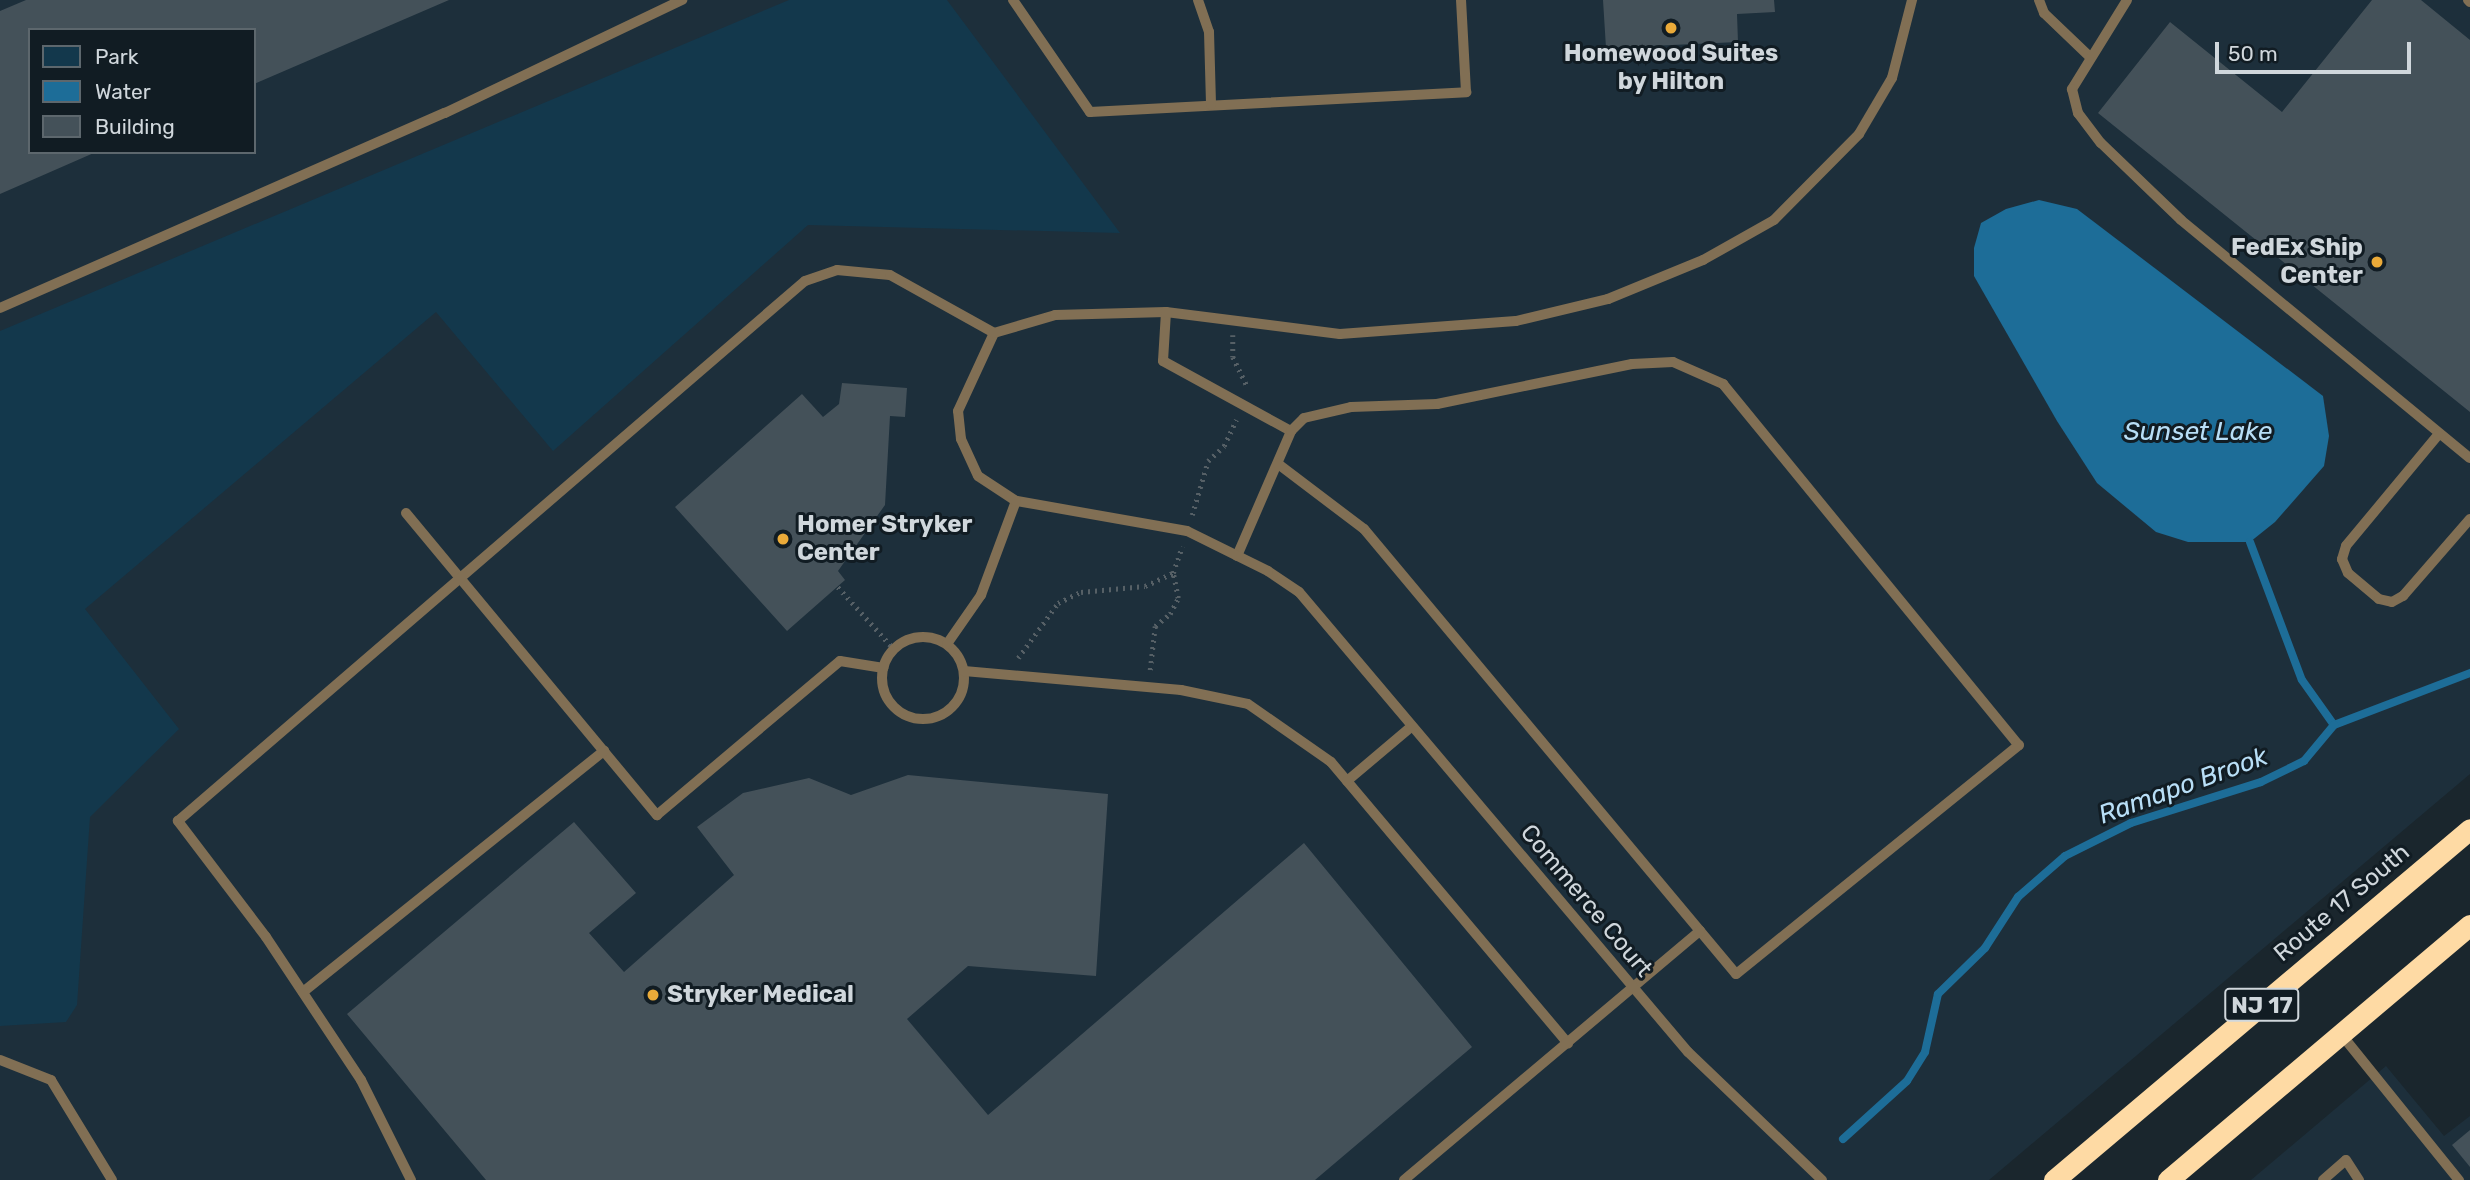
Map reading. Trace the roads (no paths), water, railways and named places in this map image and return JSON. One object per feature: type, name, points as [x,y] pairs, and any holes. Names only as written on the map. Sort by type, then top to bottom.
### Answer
[{"type":"highway","name":"Route 17 South","points":[[2054,1180],[2470,829]]},
{"type":"highway","name":"NJ 17","points":[[2168,1180],[2470,925]]},
{"type":"lane","points":[[0,308],[420,124],[682,0]]},
{"type":"lane","points":[[1013,0],[1090,111],[1466,92],[1461,0]]},
{"type":"lane","points":[[1198,0],[1209,32],[1211,105]]},
{"type":"lane","points":[[411,1180],[361,1080],[303,992],[178,821],[459,575],[805,281],[837,270],[890,275],[994,333],[1055,315],[1166,312],[1340,334],[1516,321],[1608,299],[1703,260],[1774,220],[1859,134],[1892,78],[1912,0]]},
{"type":"lane","points":[[2039,0],[2044,13],[2089,56]]},
{"type":"lane","points":[[2127,0],[2089,56],[2072,89],[2078,113],[2101,143],[2181,220],[2438,435],[2470,458]]},
{"type":"lane","points":[[1166,312],[1163,361],[1291,431]]},
{"type":"lane","points":[[947,644],[981,595],[1016,501],[978,476],[961,439],[958,411],[994,333]]},
{"type":"lane","points":[[1237,556],[1291,431],[1319,412],[1437,404],[1632,364],[1673,362],[1704,373],[1723,384],[2020,745],[1736,974],[1364,529],[1278,464]]},
{"type":"lane","points":[[2438,435],[2346,546],[2342,559],[2348,573],[2379,599],[2392,602],[2403,596],[2470,519]]},
{"type":"lane","name":"Commerce Court","points":[[1016,501],[1187,531],[1299,592],[1688,1052],[1822,1180]]},
{"type":"lane","points":[[406,513],[657,815],[840,661],[883,668]]},
{"type":"lane","points":[[916,637],[947,644],[964,671],[957,702],[945,713],[914,719],[888,700],[883,668],[894,649],[916,637]]},
{"type":"lane","points":[[964,671],[1007,677],[1148,687],[1248,704],[1314,747],[1347,781],[1568,1043]]},
{"type":"lane","points":[[1347,781],[1412,726]]},
{"type":"lane","points":[[303,992],[604,751]]},
{"type":"lane","points":[[1404,1180],[1700,931]]},
{"type":"lane","points":[[2341,1034],[2459,1180]]},
{"type":"lane","points":[[0,1060],[51,1080],[113,1180]]},
{"type":"lane","points":[[2323,1180],[2346,1160],[2360,1180]]},
{"type":"water","name":"Sunset Lake","points":[[2039,200],[2077,209],[2323,396],[2329,436],[2324,466],[2275,522],[2250,542],[2188,542],[2156,532],[2097,483],[2057,421],[1974,276],[1974,248],[1981,223],[2006,209]]},
{"type":"waterway","name":"Ramapo Brook","points":[[2250,542],[2302,680],[2334,725],[2470,673]]},
{"type":"waterway","name":"Ramapo Brook","points":[[1843,1139],[1907,1081],[1925,1052],[1938,994],[1985,948],[2018,897],[2065,856],[2131,823],[2261,782],[2304,761],[2334,725]]},
{"type":"place","name":"Homewood Suites by Hilton","points":[[1671,28]]},
{"type":"place","name":"FedEx Ship Center","points":[[2377,262]]},
{"type":"place","name":"Homer Stryker Center","points":[[783,539]]},
{"type":"place","name":"Stryker Medical","points":[[653,995]]}]
